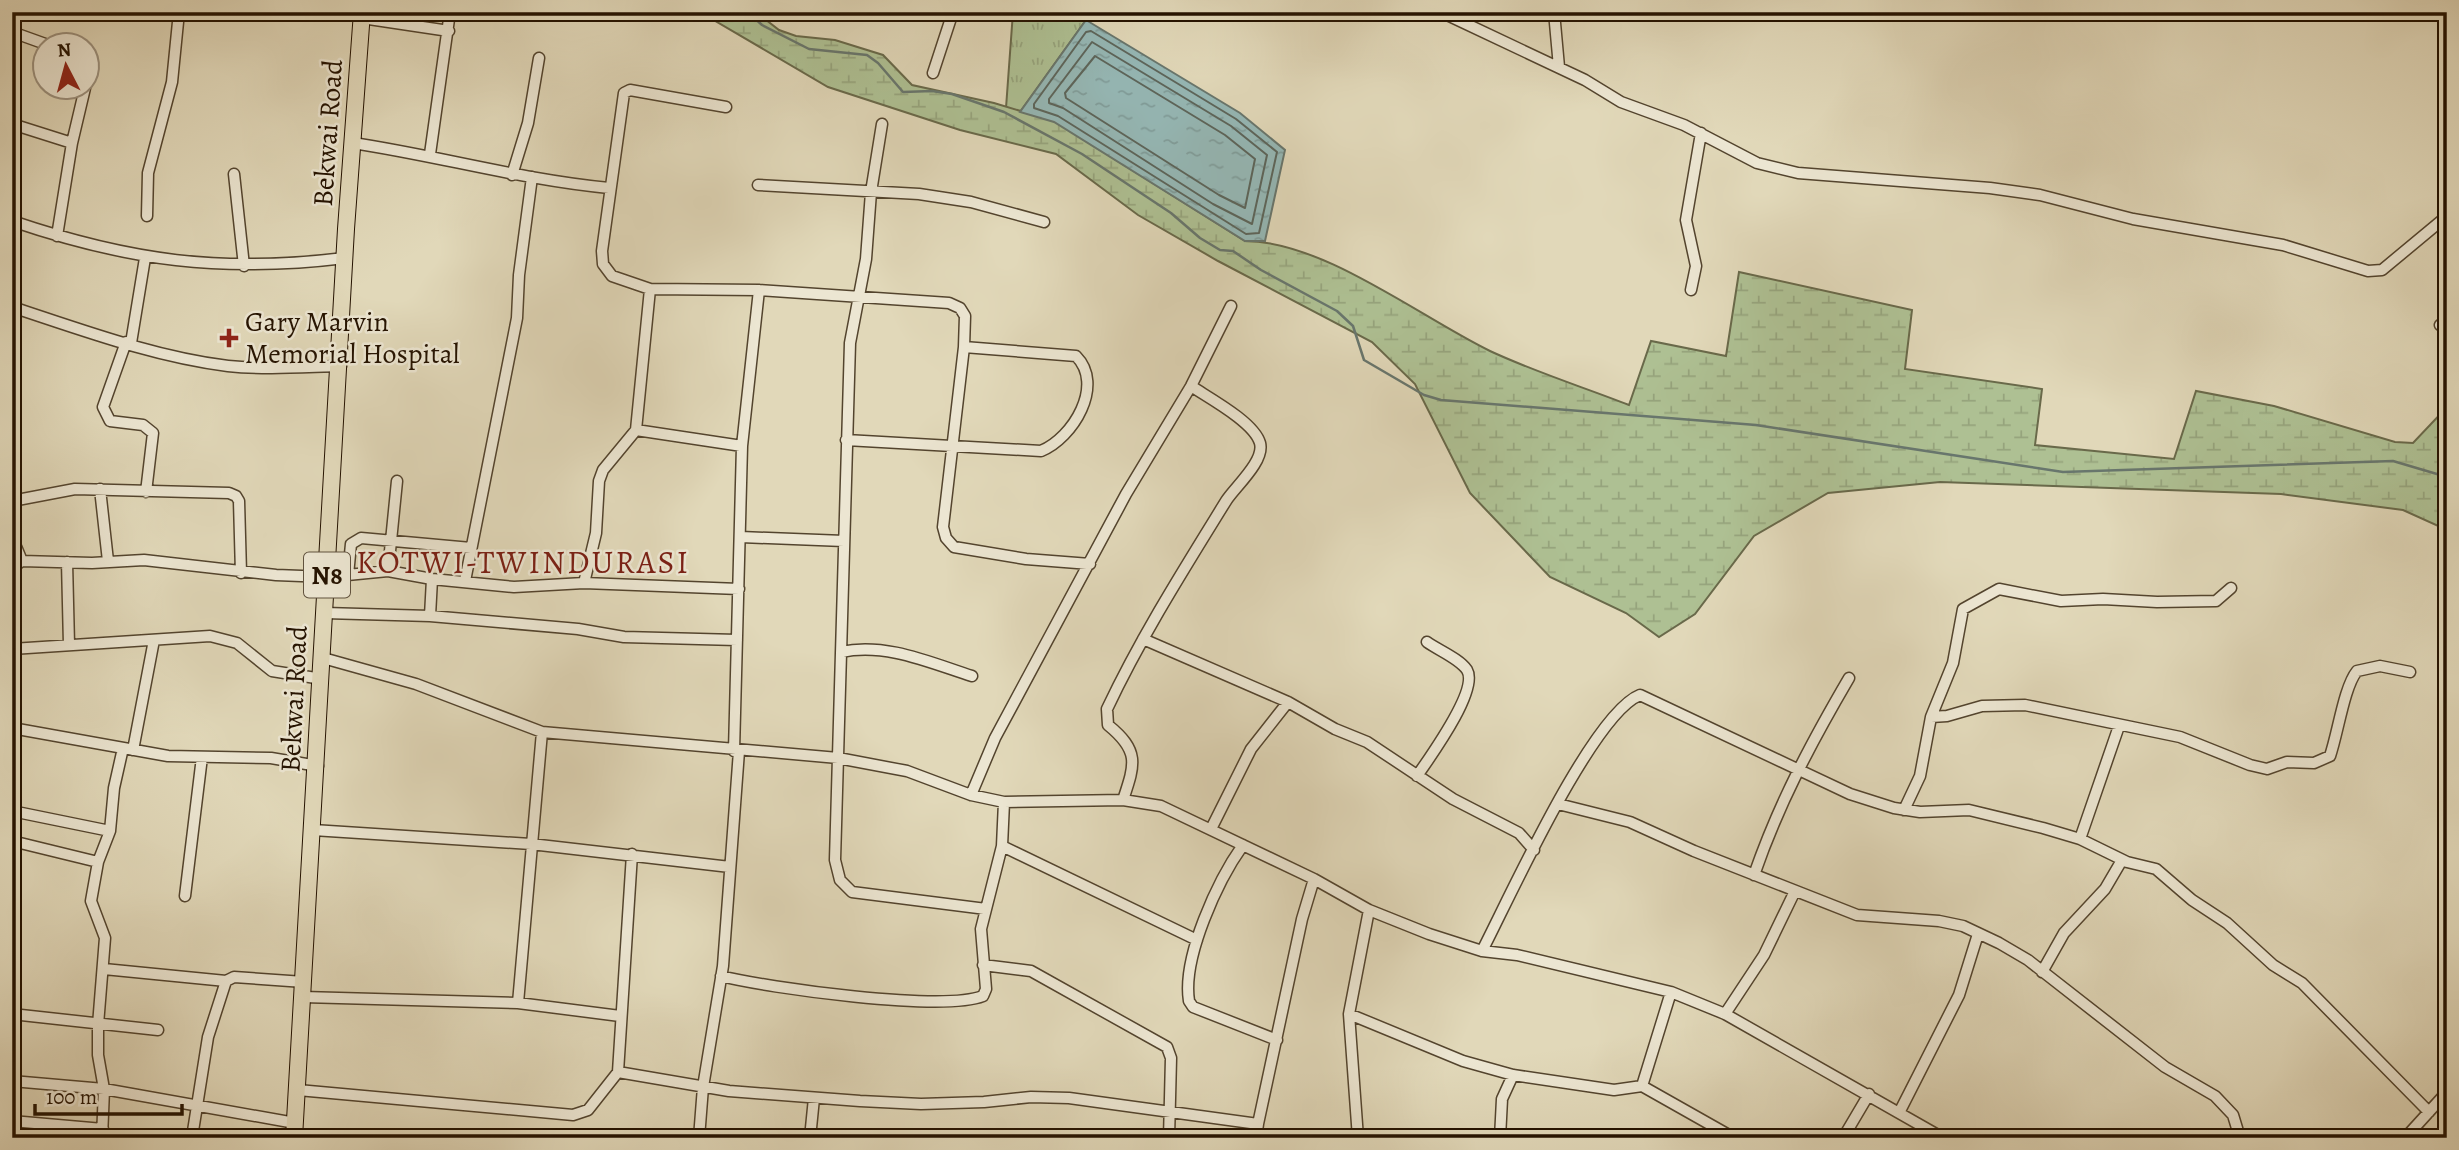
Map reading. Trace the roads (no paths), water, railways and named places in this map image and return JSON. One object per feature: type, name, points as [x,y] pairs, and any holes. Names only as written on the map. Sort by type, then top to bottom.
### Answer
[{"type":"highway","name":"Bekwai Road","points":[[294,1130],[318,766],[345,258],[362,15]]},
{"type":"street","points":[[147,216],[148,173],[172,82],[179,12]]},
{"type":"street","points":[[430,154],[450,12]]},
{"type":"street","points":[[933,73],[953,12]]},
{"type":"street","points":[[1441,12],[1559,67],[1621,102],[1701,133],[1757,163],[1798,173],[1990,188],[2040,195],[2133,219],[2283,245],[2368,271],[2382,270],[2447,216]]},
{"type":"street","points":[[1555,12],[1559,67]]},
{"type":"street","points":[[362,15],[389,16],[449,31]]},
{"type":"street","points":[[12,32],[32,39]]},
{"type":"street","points":[[512,175],[528,123],[539,58]]},
{"type":"street","points":[[726,107],[630,90],[624,93],[609,188],[603,264],[612,276],[650,289],[759,290],[949,303],[960,308],[965,316],[964,347],[950,446],[943,527],[946,538],[954,547],[1026,559],[1090,564]]},
{"type":"street","points":[[57,236],[72,143],[82,102]]},
{"type":"street","points":[[12,124],[72,143]]},
{"type":"street","points":[[881,124],[859,297],[850,343],[835,860],[840,880],[852,892],[986,909]]},
{"type":"street","points":[[1691,290],[1696,266],[1686,220],[1701,133]]},
{"type":"street","points":[[353,143],[430,154],[512,175],[609,188]]},
{"type":"street","points":[[234,174],[244,266]]},
{"type":"street","points":[[465,581],[517,318],[519,275],[533,177]]},
{"type":"street","points":[[758,185],[919,194],[971,202],[1044,222]]},
{"type":"street","points":[[12,221],[57,236],[145,258],[244,266],[345,258]]},
{"type":"street","points":[[145,258],[129,343],[103,407],[107,419],[143,425],[153,433],[146,492]]},
{"type":"street","points":[[584,583],[596,533],[599,481],[603,470],[636,430],[650,289]]},
{"type":"street","points":[[699,1138],[703,1087],[721,976],[730,867],[736,751],[742,446],[759,290]]},
{"type":"street","points":[[971,794],[995,738],[1126,494],[1191,386],[1231,306]]},
{"type":"street","points":[[12,307],[187,359],[229,366],[341,366]]},
{"type":"street","points":[[846,440],[1041,451],[1053,446],[1079,412],[1089,390],[1089,374],[1076,356],[964,347]]},
{"type":"street","points":[[1123,800],[1133,759],[1125,739],[1108,725],[1107,709],[1143,639],[1230,495],[1257,460],[1261,446],[1259,440],[1232,412],[1191,386]]},
{"type":"street","points":[[636,430],[742,446]]},
{"type":"street","points":[[388,571],[397,481]]},
{"type":"street","points":[[12,501],[75,489],[229,493],[236,496],[241,573]]},
{"type":"street","points":[[100,489],[108,561]]},
{"type":"street","points":[[12,537],[17,565],[144,560],[241,573],[327,577],[388,571],[432,579],[514,587],[584,583],[739,589]]},
{"type":"street","points":[[741,537],[844,541]]},
{"type":"street","points":[[348,575],[351,544],[355,540],[391,539],[471,548]]},
{"type":"street","points":[[67,562],[69,645]]},
{"type":"street","points":[[430,616],[432,579]]},
{"type":"street","points":[[1904,810],[1920,776],[1931,717],[1946,686],[1963,609],[2000,589],[2062,601],[2103,599],[2157,602],[2217,601],[2231,588]]},
{"type":"street","points":[[325,613],[430,616],[578,629],[624,637],[737,640]]},
{"type":"street","points":[[12,649],[222,638],[237,643],[272,671],[322,679]]},
{"type":"street","points":[[1143,639],[1288,702],[1335,729],[1385,752],[1453,799],[1519,832],[1534,850]]},
{"type":"street","points":[[12,1121],[102,1133],[104,1089],[98,1055],[98,1025],[105,937],[91,901],[98,862],[110,831],[154,640]]},
{"type":"street","points":[[1417,776],[1469,690],[1471,677],[1465,666],[1427,642]]},
{"type":"street","points":[[841,652],[857,649],[898,653],[972,676]]},
{"type":"street","points":[[323,658],[415,684],[542,732],[838,758],[908,771],[971,794],[1004,802],[1123,800],[1161,806],[1314,878],[1369,910],[1482,951],[1517,955],[1671,992],[1726,1014],[1900,1111],[1943,1138]]},
{"type":"street","points":[[1931,717],[1947,716],[1982,706],[2014,705],[2180,737],[2258,767],[2277,768],[2287,762],[2314,763],[2330,756],[2342,722],[2348,689],[2357,671],[2380,666],[2410,672]]},
{"type":"street","points":[[1754,875],[1773,817],[1849,678]]},
{"type":"street","points":[[1482,951],[1545,829],[1599,734],[1619,708],[1640,695],[1798,767],[1850,794],[1904,810],[1969,810],[2080,838],[2122,860],[2156,869],[2227,923],[2273,965],[2302,983],[2429,1112]]},
{"type":"street","points":[[1211,829],[1251,749],[1288,702]]},
{"type":"street","points":[[2080,838],[2119,726]]},
{"type":"street","points":[[12,728],[128,749],[202,757],[271,758],[318,766]]},
{"type":"street","points":[[519,1003],[542,732]]},
{"type":"street","points":[[185,896],[202,757]]},
{"type":"street","points":[[721,976],[839,994],[962,1001],[983,996],[986,989],[981,929],[1002,846],[1004,802]]},
{"type":"street","points":[[1559,804],[1630,822],[1857,915],[1939,921],[1963,926],[2012,950],[2165,1067],[2215,1096],[2234,1115],[2240,1138]]},
{"type":"street","points":[[12,811],[110,831]]},
{"type":"street","points":[[1519,832],[1545,829]]},
{"type":"street","points":[[313,830],[531,844],[730,867]]},
{"type":"street","points":[[12,841],[98,862]]},
{"type":"street","points":[[1243,845],[1218,886],[1197,940],[1189,1001],[1193,1007],[1277,1040]]},
{"type":"street","points":[[1002,846],[1197,940]]},
{"type":"street","points":[[298,1090],[573,1115],[588,1110],[618,1072],[632,854]]},
{"type":"street","points":[[2042,972],[2064,933],[2105,889],[2122,860]]},
{"type":"street","points":[[1256,1138],[1302,919],[1314,878]]},
{"type":"street","points":[[1726,1014],[1764,955],[1795,891]]},
{"type":"street","points":[[1358,1138],[1349,1014],[1369,910]]},
{"type":"street","points":[[1900,1111],[1959,995],[1978,934]]},
{"type":"street","points":[[983,965],[1031,971],[1167,1047],[1171,1058],[1169,1138]]},
{"type":"street","points":[[104,969],[226,981],[234,977],[303,990],[519,1003],[620,1016]]},
{"type":"street","points":[[189,1138],[208,1037],[226,981]]},
{"type":"street","points":[[1642,1086],[1671,992]]},
{"type":"street","points":[[12,1014],[158,1031]]},
{"type":"street","points":[[1349,1014],[1464,1061],[1513,1075],[1614,1090],[1642,1086],[1727,1134]]},
{"type":"street","points":[[618,1072],[703,1087],[814,1098],[921,1104],[1051,1096],[1258,1124]]},
{"type":"street","points":[[1500,1138],[1502,1099],[1513,1075]]},
{"type":"street","points":[[12,1081],[104,1089],[197,1105],[294,1130]]},
{"type":"street","points":[[2406,1138],[2447,1092]]},
{"type":"street","points":[[1843,1138],[1869,1094]]},
{"type":"street","points":[[810,1138],[814,1098]]},
{"type":"water","points":[[1086,20],[1240,113],[1285,150],[1265,241],[1245,241],[1054,122],[1020,112]]},
{"type":"waterway","points":[[748,12],[762,25],[809,49],[867,55],[878,63],[903,92],[932,91],[952,94],[1004,112],[1082,154],[1171,213],[1200,238],[1220,250],[1233,251],[1261,270],[1337,311],[1353,326],[1364,360],[1424,395],[1441,400],[1756,425],[2063,472],[2393,461],[2447,477]]},
{"type":"place","name":"Gary Marvin Memorial Hospital","points":[[229,338]]},
{"type":"district","name":"KOTWI-TWINDURASI","points":[[523,562]]}]
